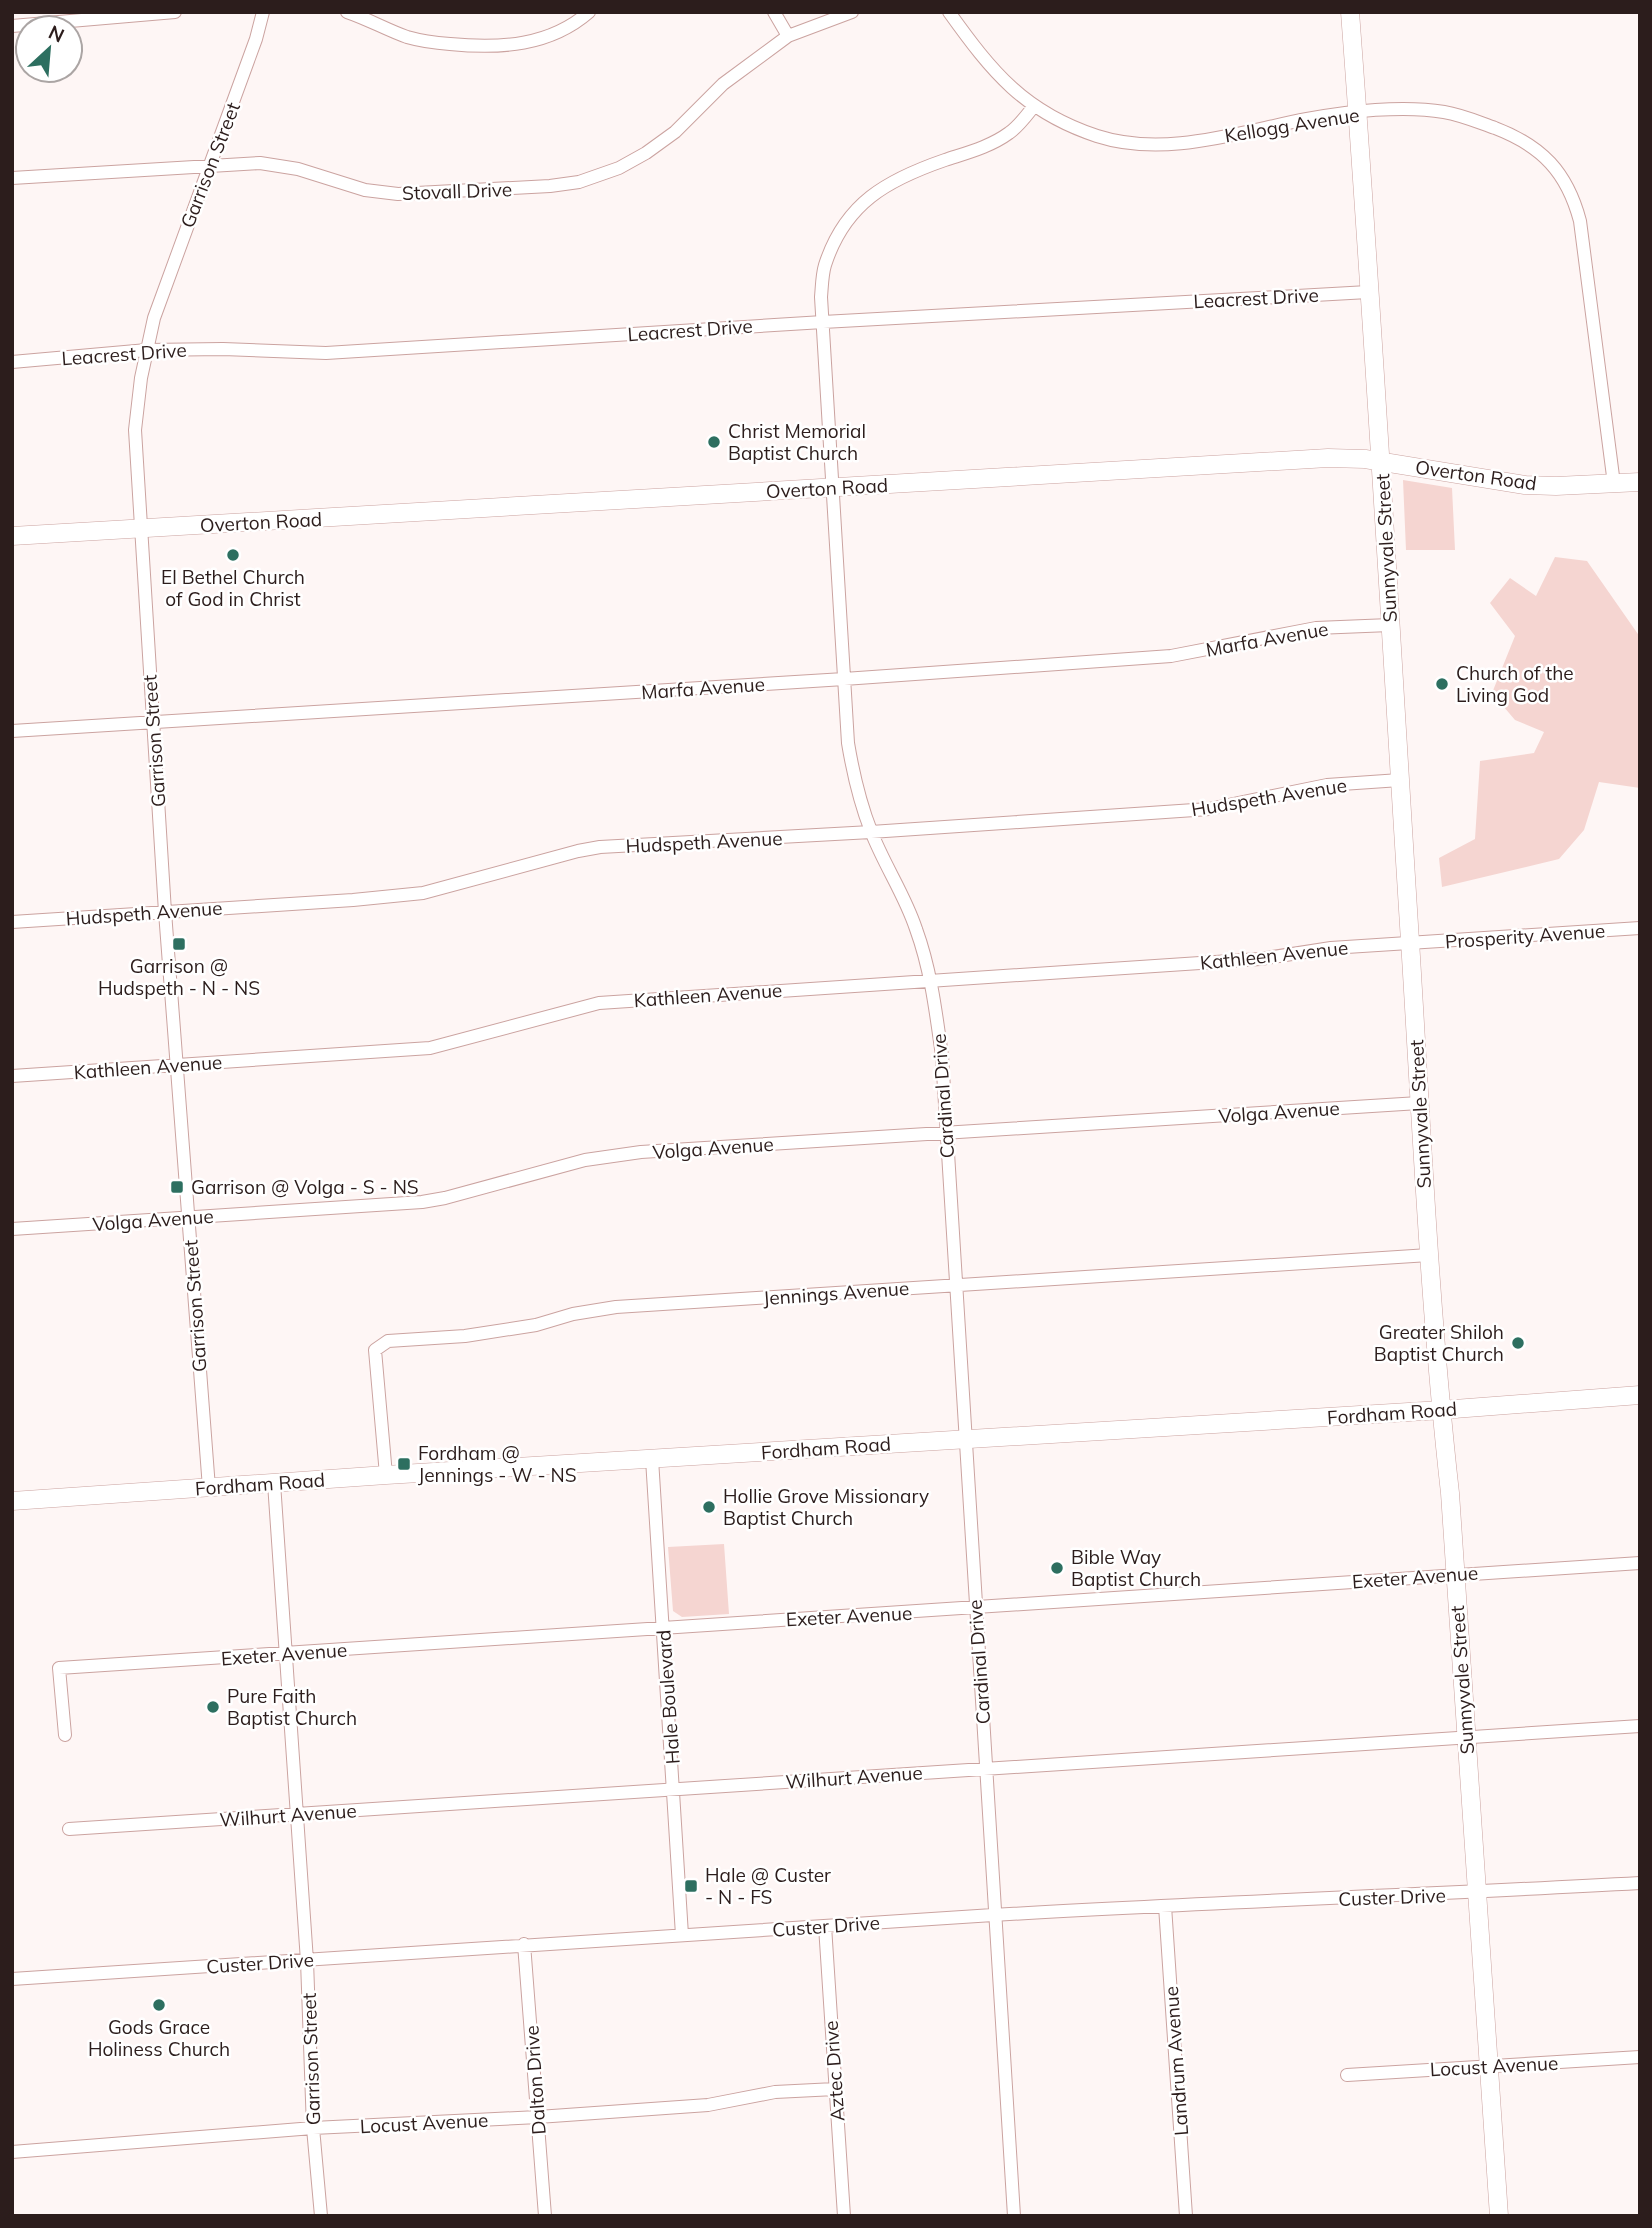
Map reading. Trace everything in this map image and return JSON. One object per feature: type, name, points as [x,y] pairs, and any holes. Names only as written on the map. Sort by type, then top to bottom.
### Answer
[{"type":"street","points":[[12,26],[175,12]]},
{"type":"street","name":"Garrison Street","points":[[209,1488],[165,912],[135,430],[141,378],[154,318],[256,39],[263,12]]},
{"type":"street","points":[[347,12],[409,37],[473,47],[498,47],[531,42],[574,25],[589,12]]},
{"type":"street","points":[[774,12],[788,36]]},
{"type":"street","name":"Stovall Drive","points":[[12,178],[260,163],[298,169],[365,190],[398,194],[550,187],[579,182],[619,168],[646,153],[674,132],[723,84],[788,36],[852,12]]},
{"type":"street","name":"Kellogg Avenue","points":[[949,12],[995,73],[1034,106],[1064,123],[1098,136],[1150,145],[1180,144],[1310,118],[1421,109],[1467,118],[1514,135],[1536,148],[1552,163],[1567,184],[1580,221],[1614,484]]},
{"type":"street","name":"Sunnyvale Street","points":[[1350,12],[1382,462],[1429,1255],[1450,1493],[1499,2216]]},
{"type":"street","name":"Cardinal Drive","points":[[1014,2216],[942,1056],[930,980],[917,931],[908,906],[872,832],[850,756],[821,297],[824,267],[833,245],[848,220],[865,201],[887,184],[916,170],[989,145],[1006,136],[1034,106]]},
{"type":"street","name":"Leacrest Drive","points":[[12,362],[147,350],[326,352],[1368,292]]},
{"type":"street","name":"Overton Road","points":[[12,536],[1328,458],[1365,459],[1525,485],[1640,482]]},
{"type":"street","name":"Marfa Avenue","points":[[12,731],[1171,656],[1316,628],[1390,625]]},
{"type":"street","name":"Hudspeth Avenue","points":[[12,922],[423,893],[578,851],[600,848],[1209,809],[1327,785],[1400,780]]},
{"type":"street","name":"Prosperity Avenue","points":[[1410,943],[1640,928]]},
{"type":"street","name":"Kathleen Avenue","points":[[12,1076],[430,1048],[599,1003],[1260,959],[1331,948],[1410,943]]},
{"type":"street","name":"Volga Avenue","points":[[12,1229],[433,1200],[612,1155],[1419,1103]]},
{"type":"street","name":"Jennings Avenue","points":[[386,1475],[375,1350],[388,1341],[465,1336],[536,1325],[573,1314],[616,1307],[1429,1255]]},
{"type":"street","name":"Fordham Road","points":[[12,1500],[1441,1410],[1640,1395]]},
{"type":"street","name":"Hale Boulevard","points":[[652,1459],[682,1935]]},
{"type":"street","name":"Garrison Street","points":[[274,1483],[307,1961],[313,2128],[321,2216]]},
{"type":"street","name":"Exeter Avenue","points":[[65,1735],[59,1668],[1640,1563]]},
{"type":"street","name":"Wilhurt Avenue","points":[[69,1829],[1640,1726]]},
{"type":"street","name":"Custer Drive","points":[[12,1979],[995,1915],[1640,1883]]},
{"type":"street","name":"Landrum Avenue","points":[[1166,1906],[1186,2216]]},
{"type":"street","name":"Aztec Drive","points":[[825,1926],[844,2216]]},
{"type":"street","name":"Dalton Drive","points":[[524,1944],[545,2216]]},
{"type":"street","name":"Locust Avenue","points":[[1348,2075],[1640,2057]]},
{"type":"street","name":"Locust Avenue","points":[[12,2152],[313,2128],[708,2105],[775,2092],[835,2089]]},
{"type":"shaded area","points":[[1403,480],[1452,488],[1455,550],[1406,550]]},
{"type":"shaded area","points":[[1555,557],[1587,561],[1640,637],[1640,788],[1599,782],[1584,830],[1559,859],[1442,887],[1439,858],[1475,839],[1480,761],[1534,753],[1544,732],[1515,720],[1492,693],[1515,636],[1490,603],[1510,578],[1536,596]]},
{"type":"shaded area","points":[[724,1544],[729,1614],[682,1617],[673,1611],[668,1547]]},
{"type":"place","name":"Christ Memorial Baptist Church","points":[[714,442]]},
{"type":"place","name":"El Bethel Church of God in Christ","points":[[233,555]]},
{"type":"place","name":"Church of the Living God","points":[[1442,684]]},
{"type":"place","name":"Garrison @ Hudspeth - N - NS","points":[[179,944]]},
{"type":"place","name":"Garrison @ Volga - S - NS","points":[[177,1187]]},
{"type":"place","name":"Greater Shiloh Baptist Church","points":[[1518,1343]]},
{"type":"place","name":"Fordham @ Jennings - W - NS","points":[[404,1464]]},
{"type":"place","name":"Hollie Grove Missionary Baptist Church","points":[[709,1507]]},
{"type":"place","name":"Bible Way Baptist Church","points":[[1057,1568]]},
{"type":"place","name":"Pure Faith Baptist Church","points":[[213,1707]]},
{"type":"place","name":"Hale @ Custer - N - FS","points":[[691,1886]]},
{"type":"place","name":"Gods Grace Holiness Church","points":[[159,2005]]}]
